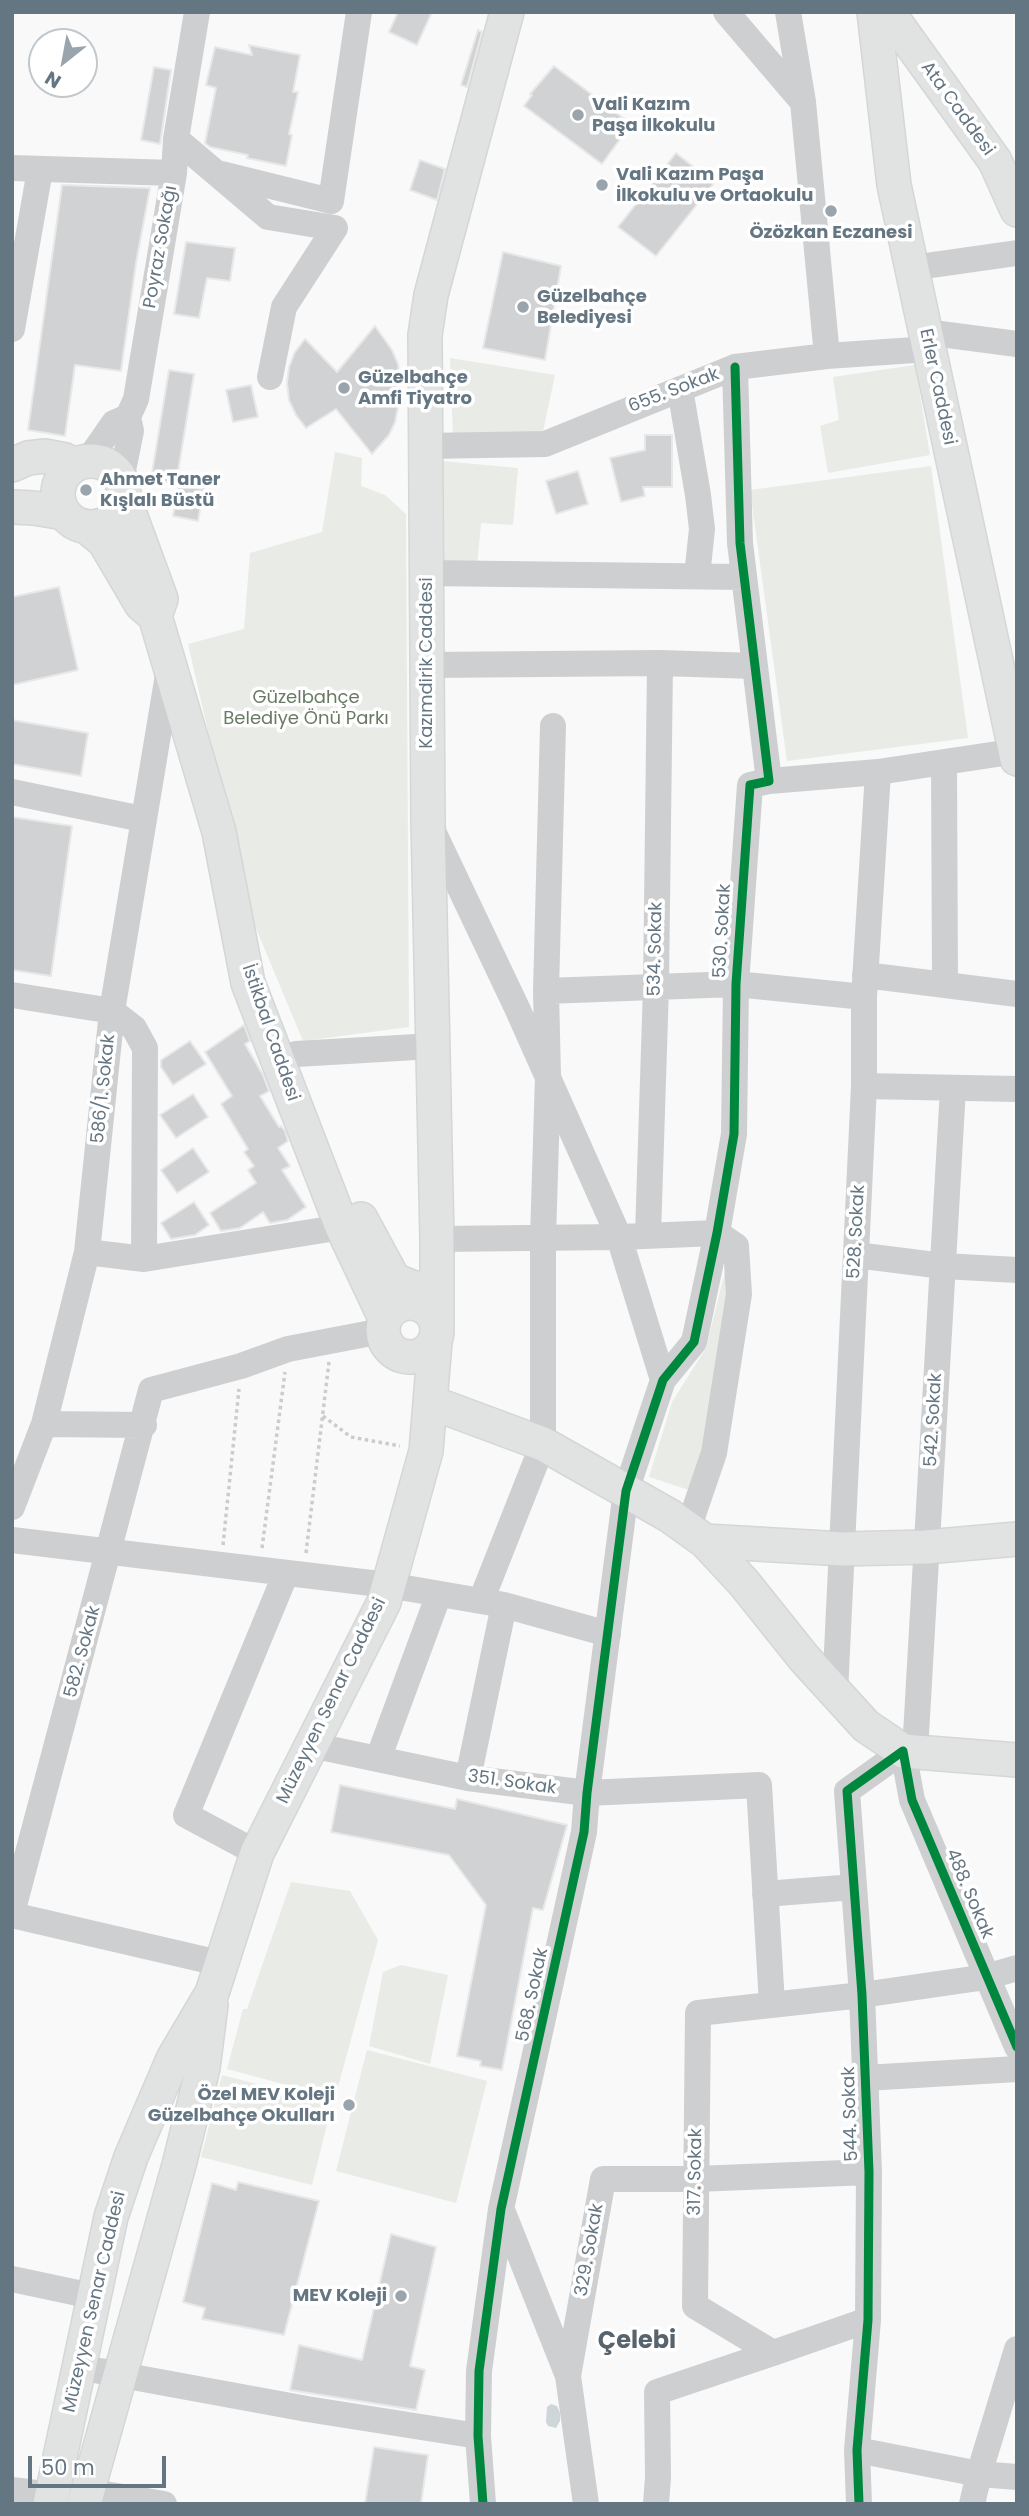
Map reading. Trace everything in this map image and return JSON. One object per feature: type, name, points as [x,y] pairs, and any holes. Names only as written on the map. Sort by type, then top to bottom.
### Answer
[{"type":"main road","name":"Kazımdirik Caddesi","points":[[430,1402],[436,1333],[438,1239],[428,821],[425,335],[431,295],[507,12]]},
{"type":"main road","name":"Erler Caddesi","points":[[874,12],[894,185],[1016,754]]},
{"type":"main road","name":"Ata Caddesi","points":[[888,12],[995,160],[1017,210]]},
{"type":"main road","points":[[12,465],[28,458],[45,456],[81,464],[105,464],[114,471],[122,489],[119,512],[101,525],[34,508],[12,508]]},
{"type":"main road","points":[[76,520],[60,504],[60,483],[65,474],[81,464]]},
{"type":"main road","name":"İstikbal Caddesi","points":[[122,489],[161,599],[155,616]]},
{"type":"main road","name":"İstikbal Caddesi","points":[[76,520],[104,541],[141,604],[155,616],[219,832],[248,983],[342,1227],[393,1317]]},
{"type":"main road","points":[[219,832],[267,980],[363,1224],[393,1317],[430,1402],[542,1444],[697,1535],[744,1583],[804,1658],[866,1726],[909,1751],[1017,1760]]},
{"type":"main road","points":[[393,1317],[417,1289],[437,1284]]},
{"type":"main road","points":[[420,1304],[428,1309],[436,1333],[429,1350],[413,1358],[393,1317],[420,1304]]},
{"type":"main road","name":"Müzeyyen Senar Caddesi","points":[[86,2498],[179,2165],[203,2068],[218,1979],[257,1853],[384,1602],[426,1451],[430,1402]]},
{"type":"main road","points":[[697,1535],[843,1549],[926,1548],[1017,1539]]},
{"type":"main road","name":"Müzeyyen Senar Caddesi","points":[[51,2500],[92,2296],[111,2217],[131,2157],[173,2059],[218,1979]]},
{"type":"street","name":"Poyraz Sokağı","points":[[122,489],[131,432],[128,417],[136,399],[174,173],[176,139],[197,12]]},
{"type":"street","points":[[216,172],[331,201],[359,12]]},
{"type":"street","points":[[727,12],[803,102]]},
{"type":"street","points":[[788,12],[803,102],[827,356]]},
{"type":"street","points":[[176,139],[268,217],[335,229],[284,307],[270,377]]},
{"type":"street","points":[[12,168],[174,173]]},
{"type":"street","points":[[12,329],[40,170]]},
{"type":"street","points":[[911,268],[1017,253]]},
{"type":"street","name":"655. Sokak","points":[[425,446],[545,444],[736,367],[927,340],[1017,344]]},
{"type":"street","points":[[736,367],[740,543],[769,781],[878,772],[1016,754]]},
{"type":"street","points":[[680,388],[702,529],[697,576]]},
{"type":"street","points":[[81,464],[114,424],[128,417]]},
{"type":"street","points":[[426,573],[744,577]]},
{"type":"street","points":[[427,665],[660,663],[755,666]]},
{"type":"street","name":"534. Sokak","points":[[648,1235],[656,986],[660,663]]},
{"type":"street","name":"586/1. Sokak","points":[[12,1507],[44,1424],[87,1252],[112,1010],[170,665]]},
{"type":"street","points":[[468,1778],[492,1603],[542,1444],[543,1238],[548,1076],[546,991],[553,726]]},
{"type":"street","points":[[944,763],[944,985]]},
{"type":"street","name":"528. Sokak","points":[[835,1693],[864,1086],[864,986],[878,772]]},
{"type":"street","name":"530. Sokak","points":[[626,1491],[663,1380],[694,1342],[717,1233],[734,1134],[736,984],[750,785],[769,781]]},
{"type":"street","points":[[12,792],[142,820]]},
{"type":"street","points":[[428,821],[548,1076],[619,1237],[663,1380]]},
{"type":"street","points":[[546,991],[736,984],[944,985],[1017,995]]},
{"type":"street","points":[[12,995],[112,1010],[134,1028],[145,1048],[144,1259]]},
{"type":"street","points":[[296,1054],[433,1046]]},
{"type":"street","points":[[864,1086],[1017,1089]]},
{"type":"street","name":"542. Sokak","points":[[909,1751],[926,1548],[953,1088]]},
{"type":"street","points":[[87,1252],[144,1259],[342,1227]]},
{"type":"street","points":[[438,1239],[717,1233],[736,1246],[739,1294],[714,1453],[697,1535]]},
{"type":"street","points":[[856,1255],[943,1266],[1017,1270]]},
{"type":"street","points":[[241,1366],[288,1349],[332,1339],[393,1317]]},
{"type":"street","name":"582. Sokak","points":[[12,1914],[144,1425],[151,1390],[241,1366]]},
{"type":"street","points":[[44,1424],[144,1425]]},
{"type":"street","name":"568. Sokak","points":[[483,2504],[478,2436],[479,2371],[501,2209],[584,1832],[626,1491]]},
{"type":"street","points":[[12,1540],[388,1585],[492,1603],[608,1634]]},
{"type":"street","points":[[257,1853],[186,1815],[295,1574]]},
{"type":"street","points":[[378,1759],[439,1594]]},
{"type":"street","name":"351. Sokak","points":[[310,1745],[468,1778],[587,1793],[759,1785],[765,1894]]},
{"type":"street","name":"544. Sokak","points":[[859,2504],[857,2450],[868,2320],[869,2172],[862,1995],[847,1791],[909,1751]]},
{"type":"street","name":"488. Sokak","points":[[909,1751],[912,1800],[1017,2047]]},
{"type":"street","points":[[772,2004],[765,1894],[854,1886]]},
{"type":"street","points":[[12,1914],[218,1979]]},
{"type":"street","name":"317. Sokak","points":[[773,2353],[695,2306],[698,2013],[862,1995],[986,1977],[1017,1968]]},
{"type":"street","points":[[865,2078],[1017,2069]]},
{"type":"street","name":"329. Sokak","points":[[568,2376],[603,2179],[696,2179],[869,2172]]},
{"type":"street","points":[[501,2209],[568,2376],[586,2504]]},
{"type":"street","points":[[12,2279],[92,2296]]},
{"type":"street","points":[[656,2504],[657,2392],[868,2320]]},
{"type":"street","points":[[972,2504],[1017,2349]]},
{"type":"street","points":[[78,2367],[478,2436]]},
{"type":"street","points":[[857,2450],[979,2474],[1017,2477]]},
{"type":"street","points":[[12,2490],[51,2500]]},
{"type":"street","points":[[86,2498],[164,2504]]},
{"type":"path","points":[[295,1574],[323,1416],[332,1339]]},
{"type":"path","points":[[260,1569],[288,1349]]},
{"type":"path","points":[[221,1565],[241,1366]]},
{"type":"path","points":[[323,1416],[351,1437],[426,1451]]},
{"type":"green space","points":[[450,358],[555,375],[542,436],[453,436]]},
{"type":"green space","points":[[915,365],[930,455],[828,473],[820,426],[839,420],[833,377]]},
{"type":"green space","name":"Güzelbahçe Belediye Önü Parkı","points":[[335,452],[362,458],[361,486],[385,495],[406,514],[409,1027],[303,1041],[250,914],[188,644],[244,629],[250,553],[322,532]]},
{"type":"green space","points":[[442,461],[518,468],[513,525],[481,523],[477,565],[433,561]]},
{"type":"green space","points":[[931,466],[968,738],[787,761],[750,490]]},
{"type":"green space","points":[[730,1251],[734,1251],[695,1492],[649,1477],[672,1402],[706,1348]]},
{"type":"green space","points":[[291,1882],[350,1891],[378,1940],[335,2098],[227,2069],[243,2009],[247,2009]]},
{"type":"green space","points":[[401,1965],[448,1975],[430,2064],[369,2046],[383,1972]]},
{"type":"green space","points":[[367,2050],[487,2081],[456,2203],[336,2171]]},
{"type":"green space","points":[[222,2075],[332,2104],[312,2185],[201,2157]]},
{"type":"shaded area","points":[[551,2404],[557,2406],[560,2413],[556,2428],[548,2426],[546,2422],[547,2407]]},
{"type":"building","points":[[398,12],[432,12],[417,45],[389,32]]},
{"type":"building","points":[[478,30],[482,32],[467,87],[461,85]]},
{"type":"building","points":[[249,45],[300,55],[293,92],[298,92],[289,134],[292,135],[286,166],[247,158],[248,155],[210,147],[205,143],[216,88],[206,85],[215,47],[252,55]]},
{"type":"building","name":"Vali Kazım Paşa İlkokulu","points":[[554,66],[631,124],[602,164],[524,106],[532,95],[530,94]]},
{"type":"building","points":[[154,67],[171,70],[160,144],[141,140]]},
{"type":"building","points":[[676,153],[714,183],[656,256],[618,227]]},
{"type":"building","points":[[420,160],[445,169],[437,200],[410,190]]},
{"type":"building","points":[[62,185],[150,188],[121,371],[75,365],[65,436],[28,430]]},
{"type":"building","points":[[186,242],[235,248],[230,281],[207,278],[199,318],[174,314]]},
{"type":"building","name":"Güzelbahçe Belediyesi","points":[[503,252],[561,266],[545,360],[483,348]]},
{"type":"building","name":"Güzelbahçe Amfi Tiyatro","points":[[375,326],[392,350],[398,364],[401,393],[395,422],[389,435],[372,454],[336,409],[306,428],[289,400],[287,383],[295,352],[305,339],[337,372]]},
{"type":"building","points":[[169,370],[194,374],[176,484],[151,479]]},
{"type":"building","points":[[251,385],[258,417],[233,422],[226,390]]},
{"type":"building","points":[[645,435],[672,435],[672,487],[643,487],[645,496],[621,502],[610,458],[645,450]]},
{"type":"building","points":[[578,471],[588,504],[556,514],[546,481]]},
{"type":"building","points":[[179,485],[204,489],[198,521],[173,516]]},
{"type":"building","points":[[59,587],[78,670],[12,685],[12,597]]},
{"type":"building","points":[[12,720],[88,733],[81,776],[12,764]]},
{"type":"building","points":[[12,817],[72,826],[51,976],[12,970]]},
{"type":"building","points":[[244,1025],[250,1041],[245,1044],[269,1091],[260,1096],[279,1127],[285,1131],[288,1141],[278,1148],[290,1166],[282,1170],[306,1207],[287,1220],[270,1223],[263,1212],[240,1228],[221,1231],[210,1213],[256,1183],[248,1170],[254,1166],[244,1152],[248,1149],[221,1104],[232,1096],[205,1052]]},
{"type":"building","points":[[190,1041],[206,1064],[173,1085],[161,1067],[161,1060]]},
{"type":"building","points":[[193,1094],[208,1117],[176,1138],[160,1115]]},
{"type":"building","points":[[193,1148],[209,1172],[177,1193],[161,1170]]},
{"type":"building","points":[[194,1202],[209,1225],[195,1235],[171,1239],[161,1223]]},
{"type":"building","points":[[340,1785],[455,1809],[457,1799],[567,1825],[543,1910],[533,1908],[502,2070],[480,2066],[481,2061],[457,2056],[486,1905],[449,1855],[331,1832]]},
{"type":"building","points":[[238,2182],[319,2201],[284,2335],[202,2319],[205,2308],[183,2302],[212,2183],[236,2190]]},
{"type":"building","name":"MEV Koleji","points":[[391,2234],[436,2247],[410,2366],[425,2370],[416,2410],[290,2390],[299,2345],[362,2360]]},
{"type":"building","points":[[374,2447],[428,2455],[421,2504],[365,2504]]},
{"type":"cycle path","points":[[483,2504],[478,2436],[479,2371],[501,2209],[584,1832],[626,1491],[663,1380],[694,1342],[734,1134],[736,984],[750,785],[769,781],[740,543],[735,367]]},
{"type":"cycle path","points":[[859,2504],[857,2450],[868,2320],[869,2172],[862,1995],[847,1791],[903,1751],[912,1800],[1017,2047]]},
{"type":"place","name":"Vali Kazım Paşa İlkokulu","points":[[578,115]]},
{"type":"place","name":"Vali Kazım Paşa İlkokulu ve Ortaokulu","points":[[602,185]]},
{"type":"place","name":"Özözkan Eczanesi","points":[[831,211]]},
{"type":"place","name":"Güzelbahçe Belediyesi","points":[[523,307]]},
{"type":"place","name":"Güzelbahçe Amfi Tiyatro","points":[[344,388]]},
{"type":"place","name":"Ahmet Taner Kışlalı Büstü","points":[[86,490]]},
{"type":"place","name":"Özel MEV Koleji Güzelbahçe Okulları","points":[[349,2105]]},
{"type":"place","name":"MEV Koleji","points":[[401,2296]]},
{"type":"district","name":"Çelebi","points":[[637,2342]]}]
